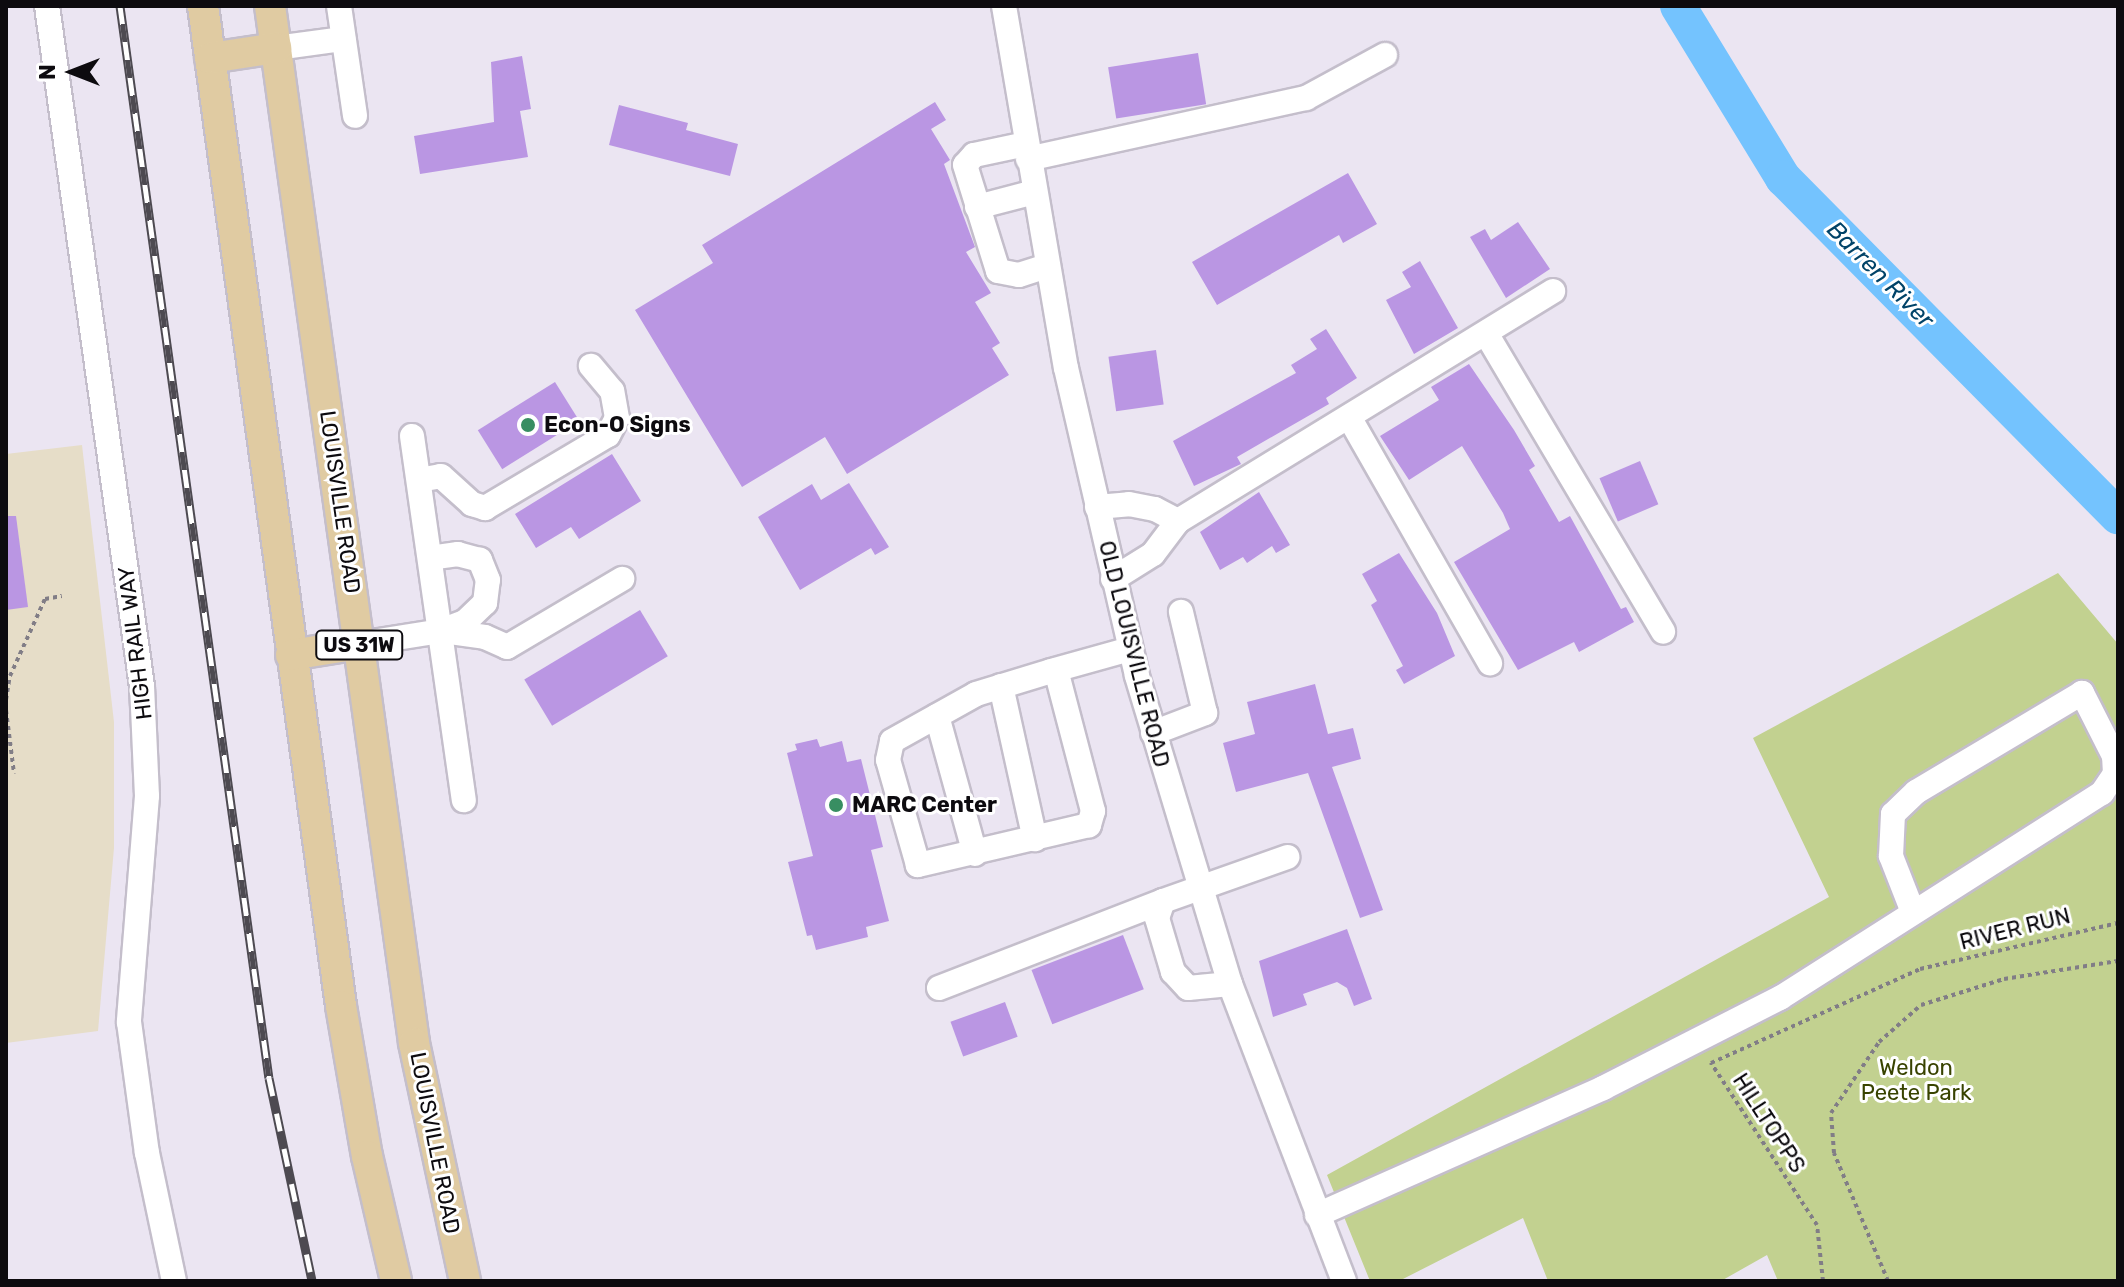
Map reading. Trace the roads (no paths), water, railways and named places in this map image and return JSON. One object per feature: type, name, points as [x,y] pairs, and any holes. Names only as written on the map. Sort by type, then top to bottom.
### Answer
[{"type":"main road","name":"US 31W","points":[[203,6],[350,1066],[396,1281]]},
{"type":"main road","name":"LOUISVILLE ROAD","points":[[270,6],[414,1043],[465,1281]]},
{"type":"main road","points":[[210,58],[276,48]]},
{"type":"main road","points":[[291,655],[359,644]]},
{"type":"street","name":"HIGH RAIL WAY","points":[[47,6],[142,686],[146,829],[129,1022],[147,1153],[174,1281]]},
{"type":"street","points":[[339,6],[355,116]]},
{"type":"street","name":"OLD LOUISVILLE ROAD","points":[[1004,6],[1047,266],[1130,649],[1199,889],[1230,984],[1344,1281]]},
{"type":"street","points":[[276,48],[343,39]]},
{"type":"street","points":[[1047,266],[1019,275],[998,271],[965,165],[974,155],[1027,151],[1306,98],[1385,55]]},
{"type":"street","points":[[977,207],[1034,192]]},
{"type":"street","points":[[1113,579],[1153,554],[1178,521],[1487,335],[1553,291]]},
{"type":"street","points":[[1487,335],[1663,632]]},
{"type":"street","points":[[419,480],[441,476],[472,504],[485,508],[608,435],[617,418],[612,391],[591,366]]},
{"type":"street","points":[[1349,417],[1490,663]]},
{"type":"street","points":[[412,436],[464,800]]},
{"type":"street","points":[[1097,507],[1129,504],[1155,509],[1178,521]]},
{"type":"street","points":[[359,644],[441,631],[465,622],[485,603],[488,580],[480,560],[458,554],[430,558]]},
{"type":"street","points":[[441,631],[485,637],[507,647],[622,579]]},
{"type":"street","points":[[1153,733],[1205,713],[1181,612]]},
{"type":"street","points":[[1056,670],[1093,811],[1089,825],[918,865],[888,760],[892,741],[1001,686],[1056,670],[1130,649]]},
{"type":"street","points":[[1001,686],[1035,839]]},
{"type":"street","points":[[1317,1215],[1603,1088],[1753,1012],[1913,912],[2102,793],[2115,774],[2114,756],[2082,693],[1916,792],[1893,814],[1891,856],[1913,912]]},
{"type":"street","points":[[937,716],[975,854]]},
{"type":"street","points":[[939,988],[1163,901],[1287,857]]},
{"type":"street","points":[[1163,901],[1157,918],[1173,972],[1188,988],[1230,984]]},
{"type":"waterway","name":"Barren River","points":[[1678,6],[1783,178],[2118,516]]},
{"type":"railway","points":[[120,6],[269,1078],[312,1281]]},
{"type":"place","name":"Econ-O Signs","points":[[528,425]]},
{"type":"place","name":"MARC Center","points":[[836,805]]},
{"type":"park label","name":"Weldon Peete Park","points":[[1916,1080]]}]
